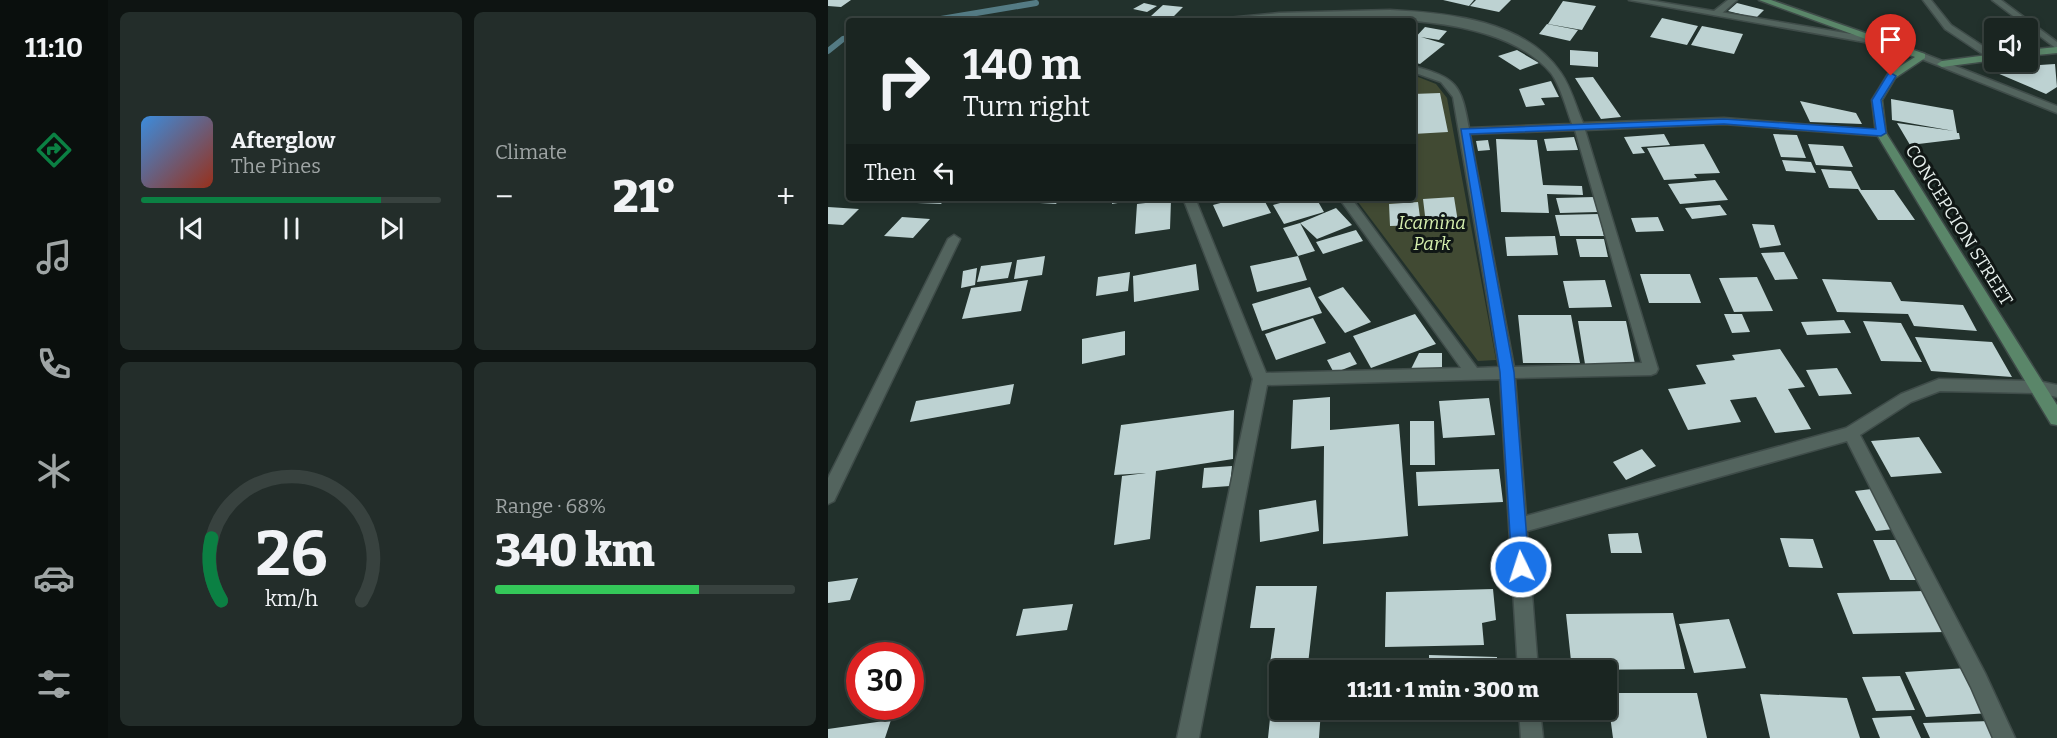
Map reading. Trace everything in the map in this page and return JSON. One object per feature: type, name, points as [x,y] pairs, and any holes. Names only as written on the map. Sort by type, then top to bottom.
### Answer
[{"type":"street","points":[[1633,0],[1881,42]]},
{"type":"street","points":[[1717,14],[1733,0]]},
{"type":"street","points":[[1763,0],[1942,63],[2057,110]]},
{"type":"street","points":[[1927,0],[1948,27],[1984,50]]},
{"type":"street","points":[[1996,0],[2057,48]]},
{"type":"street","points":[[1237,18],[1279,16],[1355,18],[1409,13],[1452,18],[1486,26],[1533,49],[1552,68],[1579,127],[1651,369],[1261,379]]},
{"type":"street","points":[[2038,51],[2057,48]]},
{"type":"street","name":"CONCEPCION STREET","points":[[1922,56],[1891,76],[1877,100],[1881,133],[2057,419]]},
{"type":"street","points":[[1942,63],[1984,58]]},
{"type":"street","points":[[1416,70],[1437,76],[1455,90],[1464,131],[1507,372],[1526,660]]},
{"type":"street","points":[[1464,131],[1724,122],[1881,133]]},
{"type":"street","points":[[1188,738],[1261,379],[1190,201]]},
{"type":"street","points":[[1347,201],[1473,373]]},
{"type":"street","points":[[828,496],[954,239]]},
{"type":"street","points":[[1518,526],[1851,433],[1906,398],[1939,386],[2038,387],[2057,391]]},
{"type":"street","points":[[1851,433],[1978,680],[2004,738]]},
{"type":"street","points":[[1531,720],[1532,738]]},
{"type":"green space","name":"Icamina Park","points":[[1416,76],[1436,84],[1447,98],[1496,360],[1478,361],[1357,201],[1416,201]]},
{"type":"building","points":[[828,0],[851,0],[841,7],[828,6]]},
{"type":"building","points":[[1443,0],[1474,0],[1469,6]]},
{"type":"building","points":[[1476,0],[1511,0],[1499,12],[1470,6]]},
{"type":"building","points":[[1563,1],[1596,6],[1582,30],[1548,24]]},
{"type":"building","points":[[1144,3],[1157,6],[1147,12],[1133,9]]},
{"type":"building","points":[[1737,3],[1764,10],[1756,18],[1728,11]]},
{"type":"building","points":[[1163,5],[1183,7],[1172,18],[1151,16]]},
{"type":"building","points":[[1662,18],[1698,26],[1687,45],[1650,37]]},
{"type":"building","points":[[1547,24],[1578,30],[1570,41],[1539,34]]},
{"type":"building","points":[[1702,26],[1743,34],[1734,54],[1691,45]]},
{"type":"building","points":[[1425,27],[1447,31],[1439,40],[1421,37],[1445,44],[1420,64],[1416,63],[1416,37]]},
{"type":"building","points":[[1517,50],[1539,63],[1520,70],[1498,56]]},
{"type":"building","points":[[1570,50],[1598,52],[1598,67],[1570,65]]},
{"type":"building","points":[[2055,64],[2057,87],[2046,94],[1996,72],[2038,72],[2038,65]]},
{"type":"building","points":[[1593,77],[1621,117],[1601,119],[1575,78]]},
{"type":"building","points":[[1551,81],[1559,97],[1541,98],[1545,105],[1526,107],[1519,89]]},
{"type":"building","points":[[1440,93],[1448,132],[1416,134],[1416,94]]},
{"type":"building","points":[[1891,99],[1953,110],[1960,139],[1910,145],[1897,123],[1954,131],[1892,120]]},
{"type":"building","points":[[1800,101],[1856,113],[1862,124],[1810,122]]},
{"type":"building","points":[[1664,134],[1670,145],[1641,147],[1645,153],[1633,154],[1624,137]]},
{"type":"building","points":[[1773,134],[1797,135],[1806,158],[1781,157]]},
{"type":"building","points":[[1574,137],[1578,150],[1547,151],[1544,139]]},
{"type":"building","points":[[1496,139],[1537,140],[1543,185],[1582,186],[1583,195],[1547,194],[1549,213],[1501,212]]},
{"type":"building","points":[[1488,140],[1490,150],[1478,151],[1476,141]]},
{"type":"building","points":[[1704,144],[1720,173],[1694,174],[1697,178],[1664,180],[1647,148]]},
{"type":"building","points":[[1808,144],[1843,146],[1853,167],[1816,165]]},
{"type":"building","points":[[1782,160],[1811,162],[1816,173],[1786,171]]},
{"type":"building","points":[[1821,169],[1851,171],[1861,190],[1894,190],[1915,220],[1878,220],[1858,189],[1829,188]]},
{"type":"building","points":[[1715,180],[1728,200],[1680,204],[1668,184]]},
{"type":"building","points":[[1454,197],[1458,222],[1426,224],[1423,199]]},
{"type":"building","points":[[1594,197],[1598,212],[1560,213],[1556,198]]},
{"type":"building","points":[[919,201],[944,201],[941,204],[917,203]]},
{"type":"building","points":[[1025,201],[1058,201],[1056,204]]},
{"type":"building","points":[[1112,201],[1129,201],[1112,204]]},
{"type":"building","points":[[1171,201],[1170,229],[1135,234],[1137,204]]},
{"type":"building","points":[[1228,201],[1265,201],[1271,213],[1223,227],[1213,205]]},
{"type":"building","points":[[1287,201],[1318,201],[1324,212],[1284,224],[1273,205]]},
{"type":"building","points":[[1418,202],[1421,225],[1390,226],[1389,204]]},
{"type":"building","points":[[1720,205],[1727,215],[1692,219],[1685,208]]},
{"type":"building","points":[[828,207],[859,209],[843,225],[828,224]]},
{"type":"building","points":[[1336,208],[1352,225],[1317,239],[1300,223]]},
{"type":"building","points":[[1599,214],[1604,236],[1560,236],[1555,215]]},
{"type":"building","points":[[902,217],[930,219],[913,238],[884,236]]},
{"type":"building","points":[[1658,217],[1664,231],[1636,232],[1631,218]]},
{"type":"building","points":[[1300,223],[1315,251],[1298,256],[1283,228]]},
{"type":"building","points":[[1752,224],[1774,225],[1781,245],[1760,248]]},
{"type":"building","points":[[1356,230],[1363,241],[1323,254],[1316,242]]},
{"type":"building","points":[[1555,236],[1558,255],[1507,256],[1505,237]]},
{"type":"building","points":[[1576,239],[1604,239],[1608,257],[1580,257]]},
{"type":"building","points":[[1784,252],[1798,279],[1775,280],[1761,253]]},
{"type":"building","points":[[1045,256],[1042,275],[1014,279],[1017,260]]},
{"type":"building","points":[[1298,256],[1307,280],[1257,292],[1250,266]]},
{"type":"building","points":[[1012,262],[1008,278],[977,282],[981,266]]},
{"type":"building","points":[[1196,264],[1199,290],[1134,302],[1133,276]]},
{"type":"building","points":[[977,268],[975,285],[961,288],[963,271]]},
{"type":"building","points":[[1130,272],[1128,291],[1096,296],[1098,277]]},
{"type":"building","points":[[1640,274],[1690,274],[1701,303],[1649,303]]},
{"type":"building","points":[[1757,277],[1773,311],[1734,312],[1719,278]]},
{"type":"building","points":[[1822,279],[1891,282],[1901,301],[1963,305],[1977,331],[1914,326],[1908,314],[1837,312]]},
{"type":"building","points":[[1028,280],[1021,311],[962,319],[971,288]]},
{"type":"building","points":[[1605,280],[1612,307],[1569,308],[1563,281]]},
{"type":"building","points":[[1310,287],[1322,313],[1262,331],[1252,304]]},
{"type":"building","points":[[1343,287],[1371,322],[1345,333],[1318,297]]},
{"type":"building","points":[[1415,314],[1436,344],[1371,368],[1353,336]]},
{"type":"building","points":[[1724,314],[1742,314],[1750,332],[1732,333]]},
{"type":"building","points":[[1518,315],[1571,315],[1580,363],[1523,363]]},
{"type":"building","points":[[1313,318],[1326,343],[1276,360],[1265,334]]},
{"type":"building","points":[[1844,320],[1851,333],[1807,335],[1801,322]]},
{"type":"building","points":[[1578,321],[1626,321],[1635,364],[1585,364]]},
{"type":"building","points":[[1863,321],[1901,323],[1922,362],[1881,361]]},
{"type":"building","points":[[1125,331],[1125,355],[1082,364],[1082,339]]},
{"type":"building","points":[[1915,337],[1992,342],[2012,377],[1931,371]]},
{"type":"building","points":[[1780,349],[1805,387],[1788,389],[1811,429],[1775,433],[1756,397],[1730,400],[1741,422],[1688,430],[1668,389],[1706,384],[1696,365],[1735,360],[1732,355]]},
{"type":"building","points":[[1350,352],[1357,364],[1334,373],[1327,360]]},
{"type":"building","points":[[1419,353],[1442,353],[1442,370],[1411,369]]},
{"type":"building","points":[[1837,368],[1852,394],[1819,396],[1806,370]]},
{"type":"building","points":[[1014,384],[1010,404],[910,422],[916,401]]},
{"type":"building","points":[[1330,397],[1330,430],[1399,424],[1408,536],[1323,544],[1324,446],[1291,449],[1293,400]]},
{"type":"building","points":[[1489,398],[1495,435],[1443,438],[1439,401]]},
{"type":"building","points":[[1234,410],[1233,459],[1156,471],[1150,539],[1114,545],[1122,476],[1146,473],[1114,475],[1121,425]]},
{"type":"building","points":[[1410,421],[1434,421],[1435,465],[1410,465]]},
{"type":"building","points":[[1919,437],[1942,473],[1891,477],[1871,441]]},
{"type":"building","points":[[1642,449],[1656,466],[1626,480],[1613,462]]},
{"type":"building","points":[[1232,466],[1230,486],[1202,488],[1204,468]]},
{"type":"building","points":[[1499,469],[1503,502],[1418,506],[1416,472]]},
{"type":"building","points":[[1872,489],[1894,529],[1876,531],[1855,491]]},
{"type":"building","points":[[1316,500],[1319,531],[1260,542],[1259,510]]},
{"type":"building","points":[[1638,533],[1642,553],[1611,553],[1608,534]]},
{"type":"building","points":[[1780,538],[1813,539],[1823,568],[1789,567]]},
{"type":"building","points":[[1873,540],[1901,540],[1919,580],[1890,580]]},
{"type":"building","points":[[858,578],[850,600],[828,603],[828,582]]},
{"type":"building","points":[[1256,586],[1317,586],[1308,660],[1270,660],[1275,628],[1250,628]]},
{"type":"building","points":[[1493,589],[1496,620],[1482,623],[1484,645],[1385,647],[1386,592]]},
{"type":"building","points":[[1926,591],[1945,632],[1853,634],[1837,593]]},
{"type":"building","points":[[1073,604],[1067,630],[1016,636],[1023,609]]},
{"type":"building","points":[[1673,613],[1685,669],[1617,670],[1617,660],[1571,660],[1566,614]]},
{"type":"building","points":[[1729,619],[1746,668],[1694,673],[1679,624]]},
{"type":"building","points":[[1429,655],[1497,657],[1497,660],[1429,660]]},
{"type":"building","points":[[1967,668],[1990,713],[1926,717],[1905,672]]},
{"type":"building","points":[[1900,676],[1915,710],[1876,711],[1862,677]]},
{"type":"building","points":[[1617,693],[1697,693],[1707,738],[1613,738],[1611,720],[1617,720]]},
{"type":"building","points":[[1760,694],[1847,698],[1860,738],[1770,738]]},
{"type":"building","points":[[1911,716],[1921,738],[1880,738],[1872,718]]},
{"type":"building","points":[[891,720],[885,738],[828,738],[828,729]]},
{"type":"building","points":[[1270,720],[1320,720],[1319,738],[1268,738]]},
{"type":"building","points":[[1991,721],[1999,738],[1930,738],[1923,723]]},
{"type":"waterway","points":[[947,18],[1036,3]]},
{"type":"waterway","points":[[828,51],[846,38]]},
{"type":"route","points":[[1521,567],[1507,372],[1464,131],[1724,122],[1881,133],[1877,100],[1891,76]]}]
